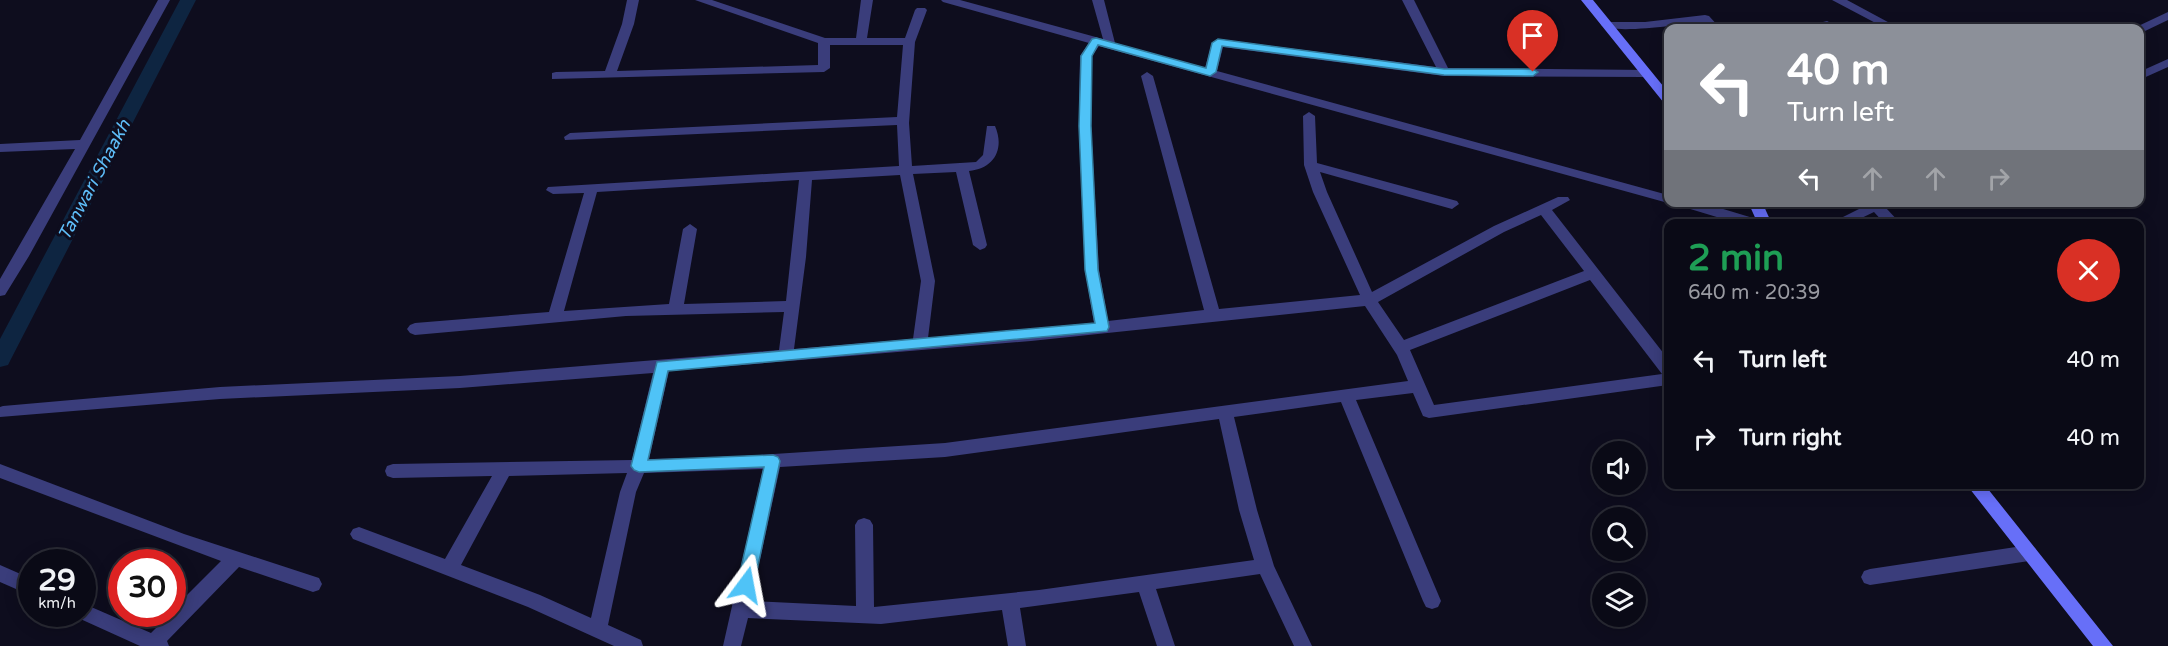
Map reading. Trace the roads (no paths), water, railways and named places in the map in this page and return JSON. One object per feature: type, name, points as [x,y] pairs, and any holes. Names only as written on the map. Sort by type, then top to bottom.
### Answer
[{"type":"main road","points":[[1587,0],[1664,95]]},
{"type":"main road","points":[[1978,489],[2104,646]]},
{"type":"street","points":[[0,291],[22,256],[164,0]]},
{"type":"street","points":[[610,74],[628,24],[633,0]]},
{"type":"street","points":[[701,0],[824,40],[909,42]]},
{"type":"street","points":[[861,41],[867,0]]},
{"type":"street","points":[[947,0],[976,4],[1110,45],[1664,198]]},
{"type":"street","points":[[1098,0],[1110,45]]},
{"type":"street","points":[[1408,0],[1444,72]]},
{"type":"street","points":[[1838,0],[1885,24]]},
{"type":"street","points":[[920,344],[928,281],[906,171],[903,121],[909,42],[921,10]]},
{"type":"street","points":[[2144,27],[2168,15]]},
{"type":"street","points":[[1607,25],[1645,25],[1704,18],[1711,24]]},
{"type":"street","points":[[556,76],[824,68],[824,40]]},
{"type":"street","points":[[1096,41],[1086,56],[1085,126],[1092,270],[1102,327]]},
{"type":"street","points":[[1210,72],[1218,43],[1444,72],[1645,73]]},
{"type":"street","points":[[2144,74],[2168,63]]},
{"type":"street","points":[[1148,76],[1213,315]]},
{"type":"street","points":[[1309,116],[1311,165],[1320,192],[1369,300],[1400,348],[1429,412],[1664,380]]},
{"type":"street","points":[[570,137],[903,121]]},
{"type":"street","points":[[553,190],[979,166],[986,163],[991,152],[991,129]]},
{"type":"street","points":[[2,149],[85,144]]},
{"type":"street","points":[[1311,165],[1452,204]]},
{"type":"street","points":[[962,168],[980,245]]},
{"type":"street","points":[[786,356],[806,176]]},
{"type":"street","points":[[555,318],[592,187]]},
{"type":"street","points":[[3,412],[220,393],[460,382],[786,356],[1369,300],[1499,229],[1563,200]]},
{"type":"street","points":[[1699,207],[1741,219]]},
{"type":"street","points":[[1848,219],[1877,207]]},
{"type":"street","points":[[1544,209],[1664,365]]},
{"type":"street","points":[[676,309],[690,229]]},
{"type":"street","points":[[1400,348],[1593,273]]},
{"type":"street","points":[[415,329],[676,309],[792,306]]},
{"type":"street","points":[[598,630],[628,492],[639,466],[662,366]]},
{"type":"street","points":[[393,471],[773,461],[945,450],[1417,386]]},
{"type":"street","points":[[1346,395],[1432,601]]},
{"type":"street","points":[[1225,412],[1248,510],[1265,566],[1302,646]]},
{"type":"street","points":[[732,646],[773,461]]},
{"type":"street","points":[[450,568],[504,469]]},
{"type":"street","points":[[0,471],[181,540],[313,584]]},
{"type":"street","points":[[864,525],[865,615]]},
{"type":"street","points":[[359,534],[534,601],[634,646]]},
{"type":"street","points":[[1870,577],[2029,553]]},
{"type":"street","points":[[96,617],[156,644],[236,558]]},
{"type":"street","points":[[740,609],[881,616],[1010,602],[1265,566]]},
{"type":"street","points":[[0,573],[18,581]]},
{"type":"street","points":[[1145,584],[1166,646]]},
{"type":"street","points":[[1010,602],[1017,646]]},
{"type":"waterway","name":"Tanwari Shaakh","points":[[0,359],[188,0]]}]
